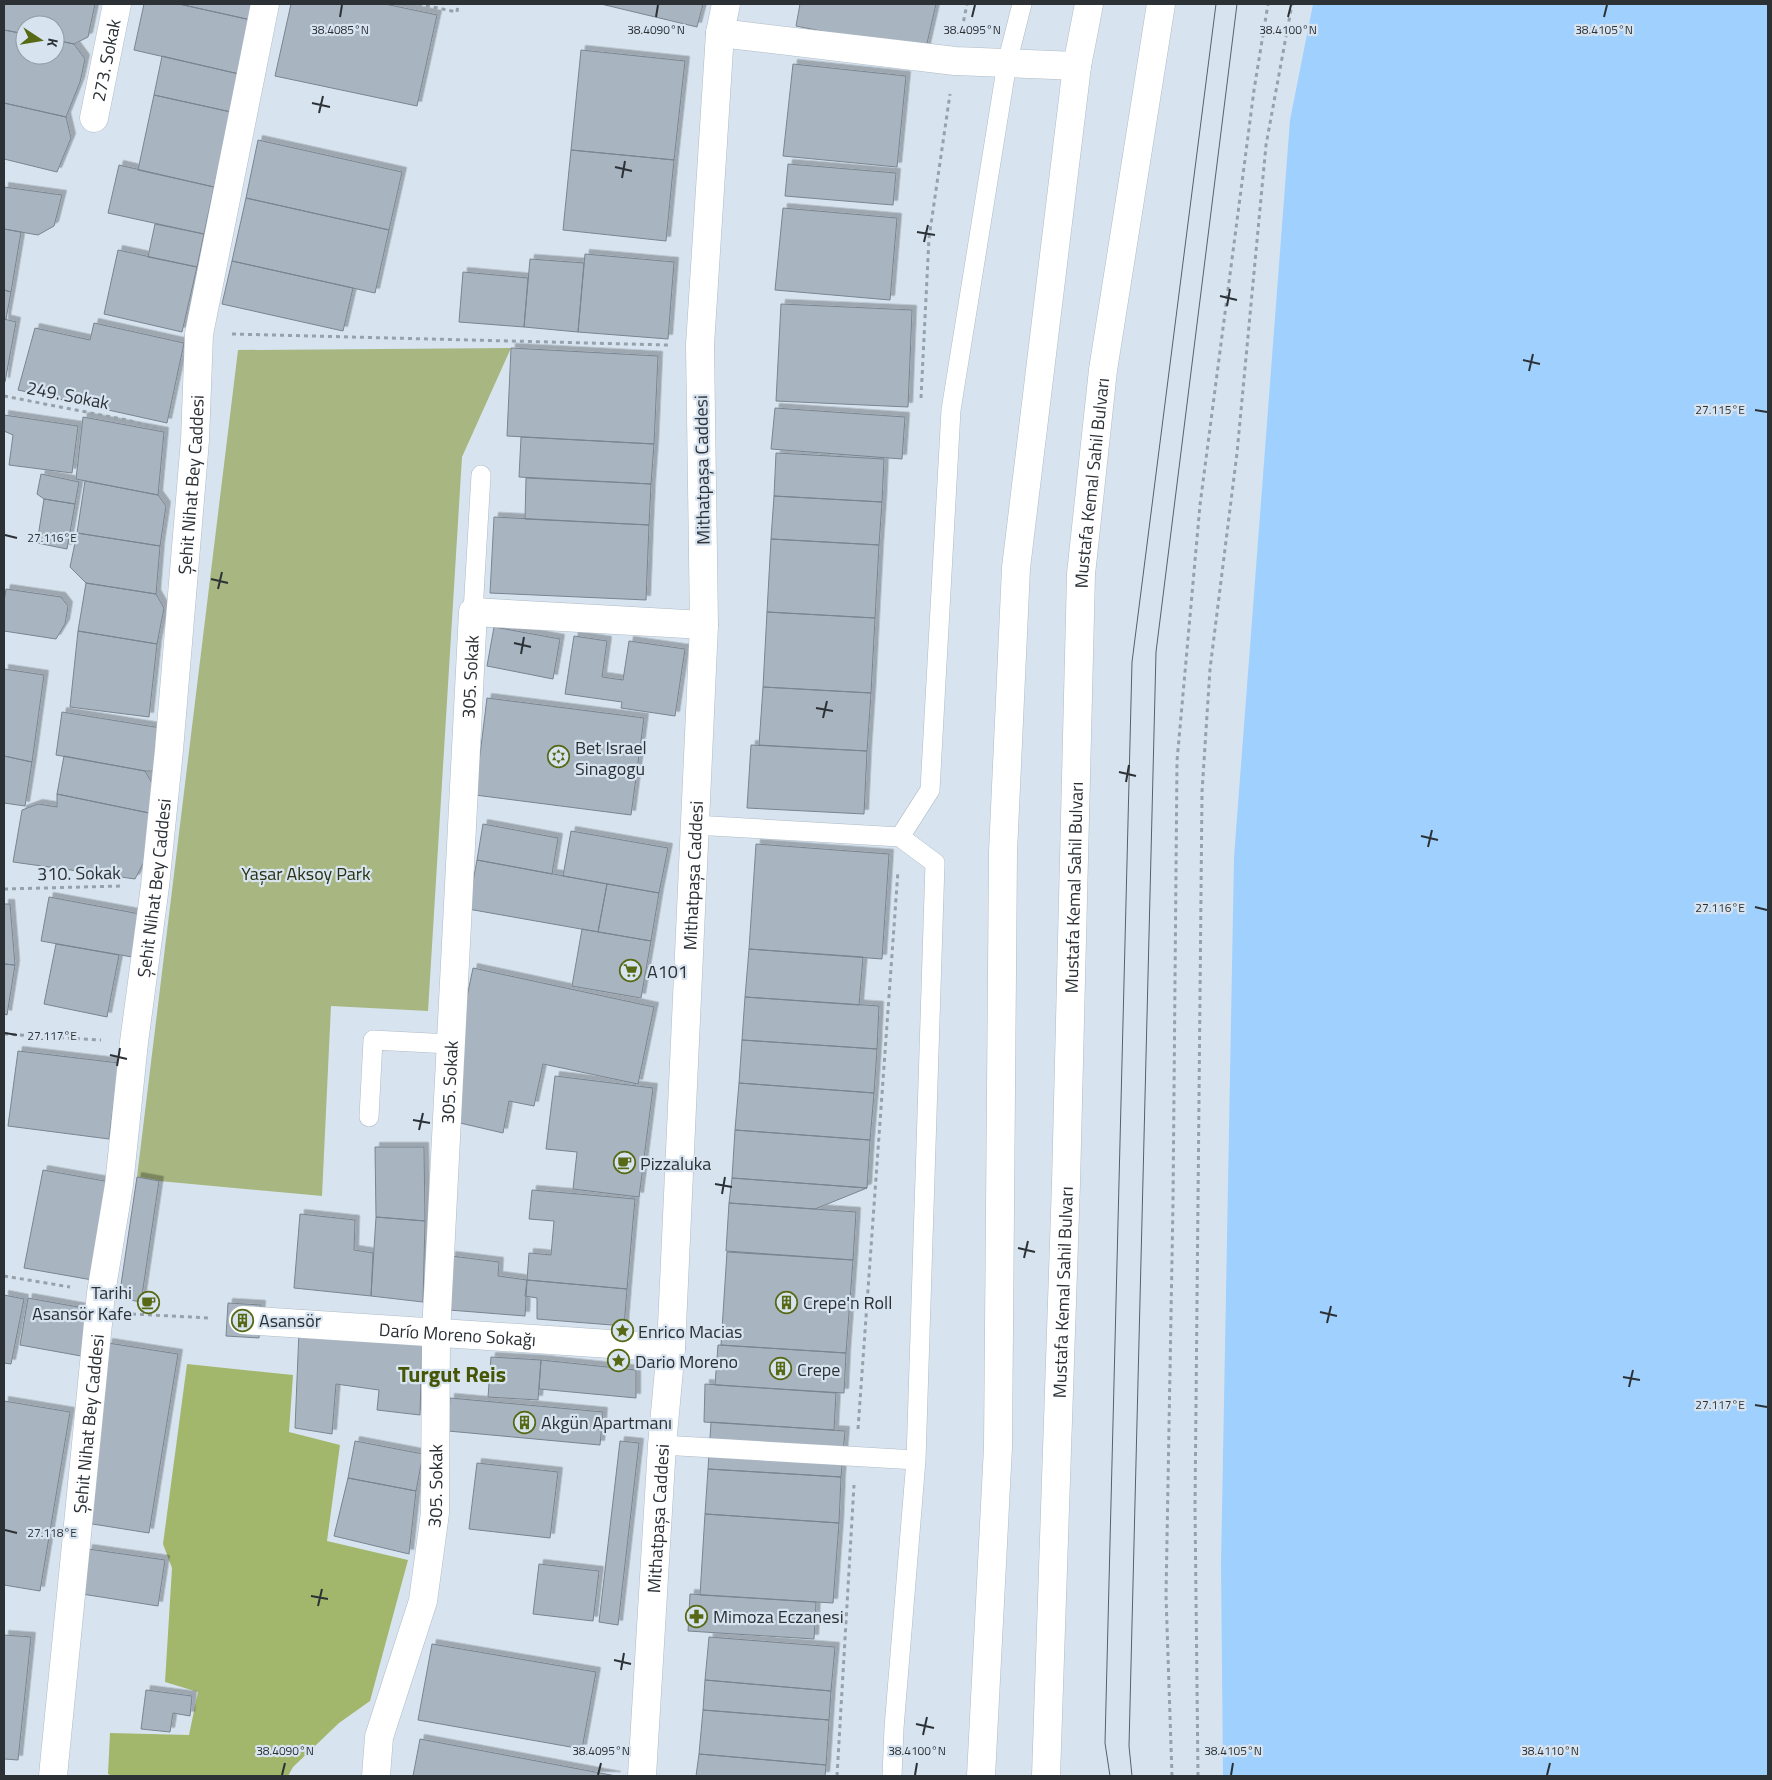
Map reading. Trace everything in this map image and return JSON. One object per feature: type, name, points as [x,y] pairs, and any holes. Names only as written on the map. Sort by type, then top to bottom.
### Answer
[{"type":"main road","name":"273. Sokak","points":[[94,118],[117,4]]},
{"type":"main road","name":"Şehit Nihat Bey Caddesi","points":[[53,1776],[100,1302],[119,1185],[134,1042],[155,886],[169,750],[194,450],[199,334],[265,4]]},
{"type":"main road","name":"Mithatpaşa Caddesi","points":[[642,1776],[662,1445],[671,1348],[704,625],[700,345],[720,33],[726,4]]},
{"type":"main road","points":[[982,1776],[998,1446],[1003,852],[1016,568],[1078,66],[1089,4]]},
{"type":"main road","name":"Mustafa Kemal Sahil Bulvarı","points":[[1046,1776],[1066,1193],[1081,574],[1103,370],[1161,4]]},
{"type":"main road","points":[[720,33],[954,61],[1078,66]]},
{"type":"main road","name":"305. Sokak","points":[[376,1776],[380,1737],[423,1601],[435,1513],[436,1333],[472,612],[704,625]]},
{"type":"main road","name":"Darío Moreno Sokağı","points":[[244,1320],[671,1348]]},
{"type":"lane","points":[[900,837],[930,790],[950,410],[1006,63],[1022,4]]},
{"type":"lane","points":[[472,612],[481,475]]},
{"type":"lane","points":[[694,825],[900,837],[935,863],[916,1460],[894,1728],[892,1776]]},
{"type":"lane","points":[[369,1117],[373,1040],[450,1044]]},
{"type":"lane","points":[[662,1445],[916,1460]]},
{"type":"path","points":[[418,4],[456,12],[458,4]]},
{"type":"path","points":[[921,405],[929,238],[954,61],[967,4]]},
{"type":"path","points":[[1172,1776],[1166,1596],[1173,1213],[1177,762],[1200,505],[1254,90],[1268,4]]},
{"type":"path","points":[[1198,1776],[1196,1507],[1202,792],[1210,669],[1237,453],[1266,146],[1292,4]]},
{"type":"path","points":[[199,334],[671,345]]},
{"type":"path","name":"249. Sokak","points":[[4,396],[127,420]]},
{"type":"path","points":[[837,1776],[856,1456],[900,837]]},
{"type":"path","name":"310. Sokak","points":[[4,888],[155,886]]},
{"type":"path","points":[[4,1034],[134,1042]]},
{"type":"path","points":[[4,1276],[100,1302],[244,1320]]},
{"type":"green space","name":"Yaşar Aksoy Park","points":[[511,348],[462,457],[428,1011],[331,1006],[322,1196],[159,1181],[137,1177],[238,350]]},
{"type":"green space","points":[[187,1364],[293,1375],[289,1432],[340,1445],[327,1541],[408,1560],[370,1701],[339,1723],[293,1767],[288,1776],[113,1776],[108,1774],[110,1733],[189,1735],[198,1692],[165,1682],[172,1568],[163,1544]]},
{"type":"water","points":[[1313,4],[1768,4],[1768,1776],[1223,1776],[1221,1564],[1234,857],[1290,120]]},
{"type":"building","points":[[4,4],[95,4],[88,37],[74,44],[65,42],[65,15],[15,15],[15,32],[4,30]]},
{"type":"building","points":[[144,4],[179,4],[251,20],[239,74],[134,50]]},
{"type":"building","points":[[179,4],[255,4],[251,20]]},
{"type":"building","points":[[291,4],[385,4],[437,15],[417,106],[275,76]]},
{"type":"building","points":[[601,4],[703,4],[697,27]]},
{"type":"building","points":[[800,4],[936,4],[925,52],[796,26]]},
{"type":"building","points":[[4,30],[15,32],[15,65],[65,65],[65,42],[74,44],[85,59],[80,82],[66,117],[4,103]]},
{"type":"building","points":[[581,50],[685,61],[674,160],[571,150]]},
{"type":"building","points":[[162,56],[239,74],[231,112],[154,95]]},
{"type":"building","points":[[793,64],[906,76],[897,167],[783,156]]},
{"type":"building","points":[[154,95],[231,112],[214,187],[138,170]]},
{"type":"building","points":[[4,103],[66,117],[71,138],[57,172],[4,159]]},
{"type":"building","points":[[258,140],[402,172],[389,230],[246,198]]},
{"type":"building","points":[[571,150],[674,160],[666,241],[563,230]]},
{"type":"building","points":[[788,164],[896,173],[893,205],[785,196]]},
{"type":"building","points":[[119,165],[214,187],[204,234],[108,213]]},
{"type":"building","points":[[4,187],[62,195],[54,226],[38,235],[4,229]]},
{"type":"building","points":[[246,198],[389,230],[375,293],[232,261]]},
{"type":"building","points":[[783,208],[897,218],[890,300],[775,290]]},
{"type":"building","points":[[155,224],[204,234],[197,267],[148,257]]},
{"type":"building","points":[[4,229],[21,232],[11,292],[4,290]]},
{"type":"building","points":[[118,250],[197,267],[182,332],[104,314]]},
{"type":"building","points":[[585,254],[674,262],[668,339],[578,332]]},
{"type":"building","points":[[530,259],[584,263],[578,332],[524,327]]},
{"type":"building","points":[[232,261],[353,288],[343,331],[222,304]]},
{"type":"building","points":[[463,272],[528,278],[524,327],[459,322]]},
{"type":"building","points":[[4,290],[11,292],[6,319],[4,319]]},
{"type":"building","points":[[781,304],[912,310],[908,407],[776,401]]},
{"type":"building","points":[[4,319],[16,322],[5,382],[4,382]]},
{"type":"building","points":[[94,323],[184,343],[167,423],[18,390],[35,328],[90,340]]},
{"type":"building","points":[[511,348],[658,356],[654,444],[507,436]]},
{"type":"building","points":[[775,408],[905,417],[902,459],[771,449]]},
{"type":"building","points":[[4,415],[78,426],[72,473],[9,465],[13,435],[4,431]]},
{"type":"building","points":[[83,417],[164,432],[158,495],[76,479]]},
{"type":"building","points":[[521,437],[654,444],[651,484],[519,477]]},
{"type":"building","points":[[776,453],[884,459],[882,502],[774,496]]},
{"type":"building","points":[[41,474],[79,482],[75,504],[44,499],[37,494]]},
{"type":"building","points":[[526,478],[651,484],[649,525],[525,519]]},
{"type":"building","points":[[85,481],[158,495],[166,506],[160,546],[77,533]]},
{"type":"building","points":[[774,496],[882,502],[879,545],[771,539]]},
{"type":"building","points":[[44,499],[75,504],[67,549],[37,543]]},
{"type":"building","points":[[494,517],[649,525],[646,600],[490,593]]},
{"type":"building","points":[[77,533],[160,546],[156,594],[86,583],[70,567]]},
{"type":"building","points":[[771,539],[879,545],[875,618],[767,612]]},
{"type":"building","points":[[86,583],[156,594],[164,608],[157,644],[78,631]]},
{"type":"building","points":[[6,589],[61,597],[68,606],[65,624],[56,639],[4,631]]},
{"type":"building","points":[[767,612],[875,618],[871,693],[763,687]]},
{"type":"building","points":[[494,627],[560,639],[553,679],[487,666]]},
{"type":"building","points":[[78,631],[157,644],[149,717],[70,707]]},
{"type":"building","points":[[574,636],[607,641],[602,677],[623,680],[629,641],[685,649],[675,716],[621,708],[622,702],[565,694]]},
{"type":"building","points":[[4,669],[44,675],[32,762],[4,756]]},
{"type":"building","points":[[763,687],[871,693],[867,751],[759,745]]},
{"type":"building","name":"Bet Israel Sinagogu","points":[[487,698],[644,718],[631,815],[475,795]]},
{"type":"building","points":[[62,712],[161,728],[156,771],[145,771],[56,755]]},
{"type":"building","points":[[751,745],[867,751],[864,814],[747,808]]},
{"type":"building","points":[[4,756],[32,762],[25,806],[4,803]]},
{"type":"building","points":[[64,756],[145,771],[156,790],[154,814],[57,794]]},
{"type":"building","points":[[57,794],[154,814],[147,856],[135,879],[13,862],[22,810],[38,804],[57,807]]},
{"type":"building","points":[[483,824],[558,838],[552,874],[477,860]]},
{"type":"building","points":[[571,831],[668,848],[659,893],[563,876]]},
{"type":"building","points":[[756,844],[889,854],[882,959],[749,949]]},
{"type":"building","points":[[477,860],[607,884],[598,932],[468,909]]},
{"type":"building","points":[[607,884],[659,893],[651,941],[598,932]]},
{"type":"building","points":[[49,897],[140,914],[132,957],[41,941]]},
{"type":"building","points":[[4,904],[10,904],[15,965],[4,964]]},
{"type":"building","points":[[582,929],[651,941],[641,998],[572,986]]},
{"type":"building","points":[[56,944],[119,955],[107,1017],[44,1004]]},
{"type":"building","points":[[749,949],[863,957],[859,1005],[745,997]]},
{"type":"building","points":[[4,964],[15,965],[7,1015],[4,1014]]},
{"type":"building","points":[[473,968],[654,1007],[638,1084],[543,1064],[534,1106],[509,1101],[503,1133],[447,1120],[457,1045]]},
{"type":"building","points":[[745,997],[879,1006],[877,1049],[742,1040]]},
{"type":"building","points":[[742,1040],[877,1049],[874,1093],[739,1083]]},
{"type":"building","points":[[18,1051],[119,1063],[109,1139],[8,1126]]},
{"type":"building","points":[[555,1076],[653,1088],[639,1197],[573,1189],[577,1152],[546,1149]]},
{"type":"building","points":[[739,1083],[874,1093],[870,1140],[735,1130]]},
{"type":"building","points":[[735,1130],[870,1140],[867,1188],[732,1178]]},
{"type":"building","points":[[375,1147],[424,1147],[425,1221],[376,1217]]},
{"type":"building","points":[[43,1170],[116,1183],[98,1281],[24,1268]]},
{"type":"building","points":[[137,1177],[159,1181],[141,1302],[119,1298]]},
{"type":"building","points":[[732,1178],[867,1188],[815,1209],[729,1203]]},
{"type":"building","points":[[532,1190],[635,1199],[627,1289],[527,1280],[529,1253],[551,1255],[554,1221],[529,1219]]},
{"type":"building","points":[[729,1203],[856,1212],[853,1260],[726,1251]]},
{"type":"building","points":[[300,1214],[355,1220],[354,1250],[373,1253],[371,1296],[294,1288]]},
{"type":"building","points":[[376,1217],[425,1221],[423,1302],[371,1296]]},
{"type":"building","name":"Crepe'n Roll","points":[[727,1252],[853,1260],[846,1353],[721,1345]]},
{"type":"building","points":[[451,1256],[499,1262],[498,1276],[527,1280],[525,1316],[449,1310]]},
{"type":"building","points":[[527,1280],[627,1289],[624,1326],[537,1319],[537,1298],[525,1296]]},
{"type":"building","points":[[4,1295],[24,1299],[11,1364],[4,1363]]},
{"type":"building","points":[[28,1298],[89,1309],[81,1356],[20,1345]]},
{"type":"building","name":"Asansör","points":[[228,1303],[261,1305],[259,1338],[226,1336]]},
{"type":"building","points":[[299,1331],[422,1342],[420,1415],[377,1410],[379,1390],[336,1384],[332,1434],[295,1428]]},
{"type":"building","points":[[108,1343],[178,1354],[149,1533],[80,1522]]},
{"type":"building","name":"Crepe","points":[[718,1345],[846,1353],[844,1393],[715,1385]]},
{"type":"building","points":[[491,1357],[541,1360],[538,1400],[488,1397]]},
{"type":"building","points":[[541,1360],[636,1370],[636,1398],[539,1389]]},
{"type":"building","points":[[705,1384],[836,1393],[834,1430],[704,1422]]},
{"type":"building","name":"Akgün Apartmanı","points":[[450,1398],[603,1412],[600,1445],[448,1431]]},
{"type":"building","points":[[4,1401],[70,1412],[40,1591],[4,1585]]},
{"type":"building","points":[[711,1422],[845,1431],[841,1477],[708,1469]]},
{"type":"building","points":[[355,1441],[423,1454],[416,1491],[348,1478]]},
{"type":"building","points":[[620,1441],[639,1443],[618,1625],[599,1622]]},
{"type":"building","points":[[477,1463],[558,1472],[550,1538],[469,1529]]},
{"type":"building","points":[[708,1469],[841,1477],[839,1523],[705,1514]]},
{"type":"building","points":[[348,1478],[416,1491],[409,1554],[334,1536]]},
{"type":"building","points":[[705,1514],[839,1523],[833,1603],[700,1595]]},
{"type":"building","points":[[88,1549],[165,1560],[158,1606],[82,1594]]},
{"type":"building","points":[[539,1564],[599,1571],[593,1621],[533,1614]]},
{"type":"building","points":[[690,1594],[816,1602],[814,1639],[688,1631]]},
{"type":"building","points":[[4,1635],[31,1637],[18,1760],[4,1759]]},
{"type":"building","points":[[709,1637],[835,1647],[831,1691],[705,1680]]},
{"type":"building","points":[[432,1644],[596,1672],[582,1749],[418,1720]]},
{"type":"building","points":[[705,1680],[831,1691],[829,1720],[703,1710]]},
{"type":"building","points":[[146,1690],[192,1696],[190,1716],[173,1713],[170,1732],[141,1729]]},
{"type":"building","points":[[703,1710],[829,1720],[826,1765],[699,1754]]},
{"type":"building","points":[[420,1739],[616,1776],[413,1776]]},
{"type":"building","points":[[699,1754],[826,1765],[825,1776],[696,1776]]},
{"type":"tram line","points":[[1110,1776],[1105,1743],[1132,662],[1216,4]]},
{"type":"tram line","points":[[1132,1776],[1129,1746],[1156,652],[1237,4]]},
{"type":"place","name":"Bet Israel Sinagogu","points":[[559,757]]},
{"type":"place","name":"A101","points":[[631,971]]},
{"type":"place","name":"Pizzaluka","points":[[624,1163]]},
{"type":"place","name":"Tarihi Asansör Kafe","points":[[148,1302]]},
{"type":"place","name":"Crepe'n Roll","points":[[787,1302]]},
{"type":"place","name":"Asansör","points":[[243,1320]]},
{"type":"place","name":"Enrico Macias","points":[[622,1331]]},
{"type":"place","name":"Dario Moreno","points":[[619,1361]]},
{"type":"place","name":"Crepe","points":[[781,1369]]},
{"type":"place","name":"Akgün Apartmanı","points":[[525,1422]]},
{"type":"place","name":"Mimoza Eczanesi","points":[[697,1616]]},
{"type":"district","name":"Turgut Reis","points":[[452,1374]]}]
